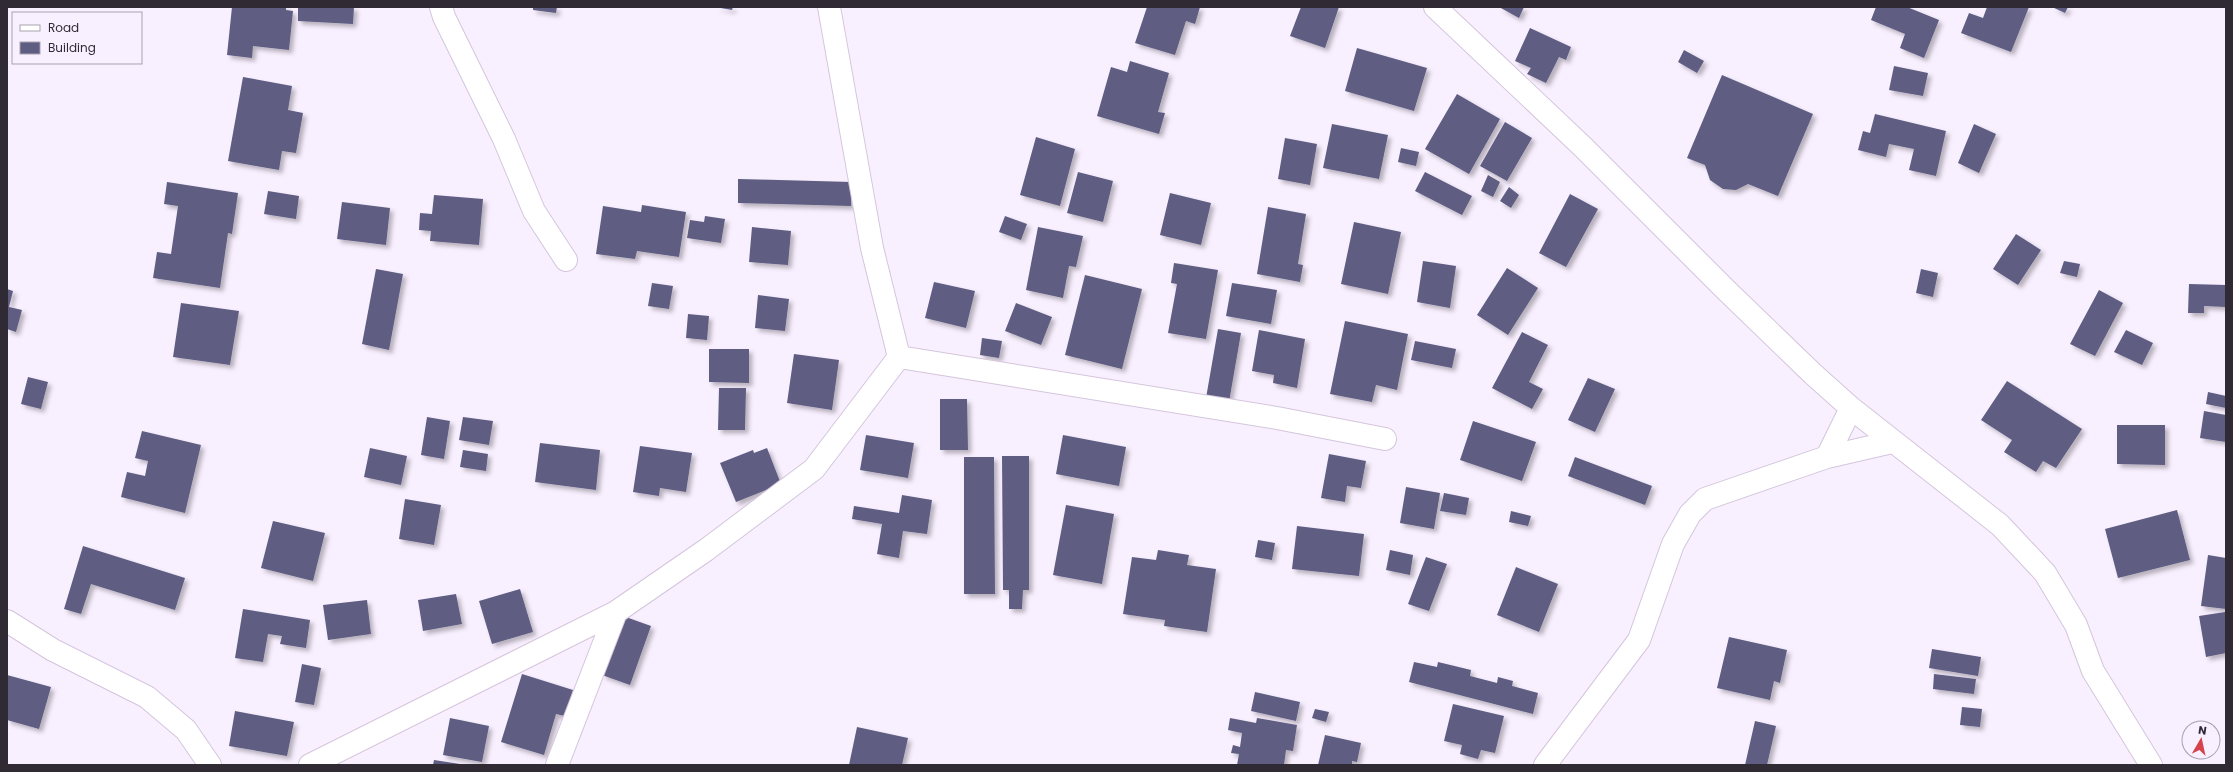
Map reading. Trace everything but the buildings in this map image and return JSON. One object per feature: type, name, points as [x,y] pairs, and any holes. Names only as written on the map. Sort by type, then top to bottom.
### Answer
[{"type":"street","points":[[441,7],[444,17],[504,139],[534,211],[566,260]]},
{"type":"street","points":[[829,7],[872,248],[899,357]]},
{"type":"street","points":[[1435,7],[1583,147],[1726,290],[1851,408],[1892,442],[2000,525],[2045,573],[2076,625],[2093,671],[2151,765]]},
{"type":"street","points":[[899,357],[1277,418],[1385,439]]},
{"type":"street","points":[[310,765],[616,612],[706,550],[814,470],[899,357]]},
{"type":"street","points":[[1827,457],[1851,408]]},
{"type":"street","points":[[1545,765],[1639,640],[1673,544],[1690,514],[1705,499],[1827,457],[1892,442]]},
{"type":"street","points":[[557,765],[616,612]]},
{"type":"street","points":[[7,621],[53,650],[147,697],[186,730],[210,765]]}]
